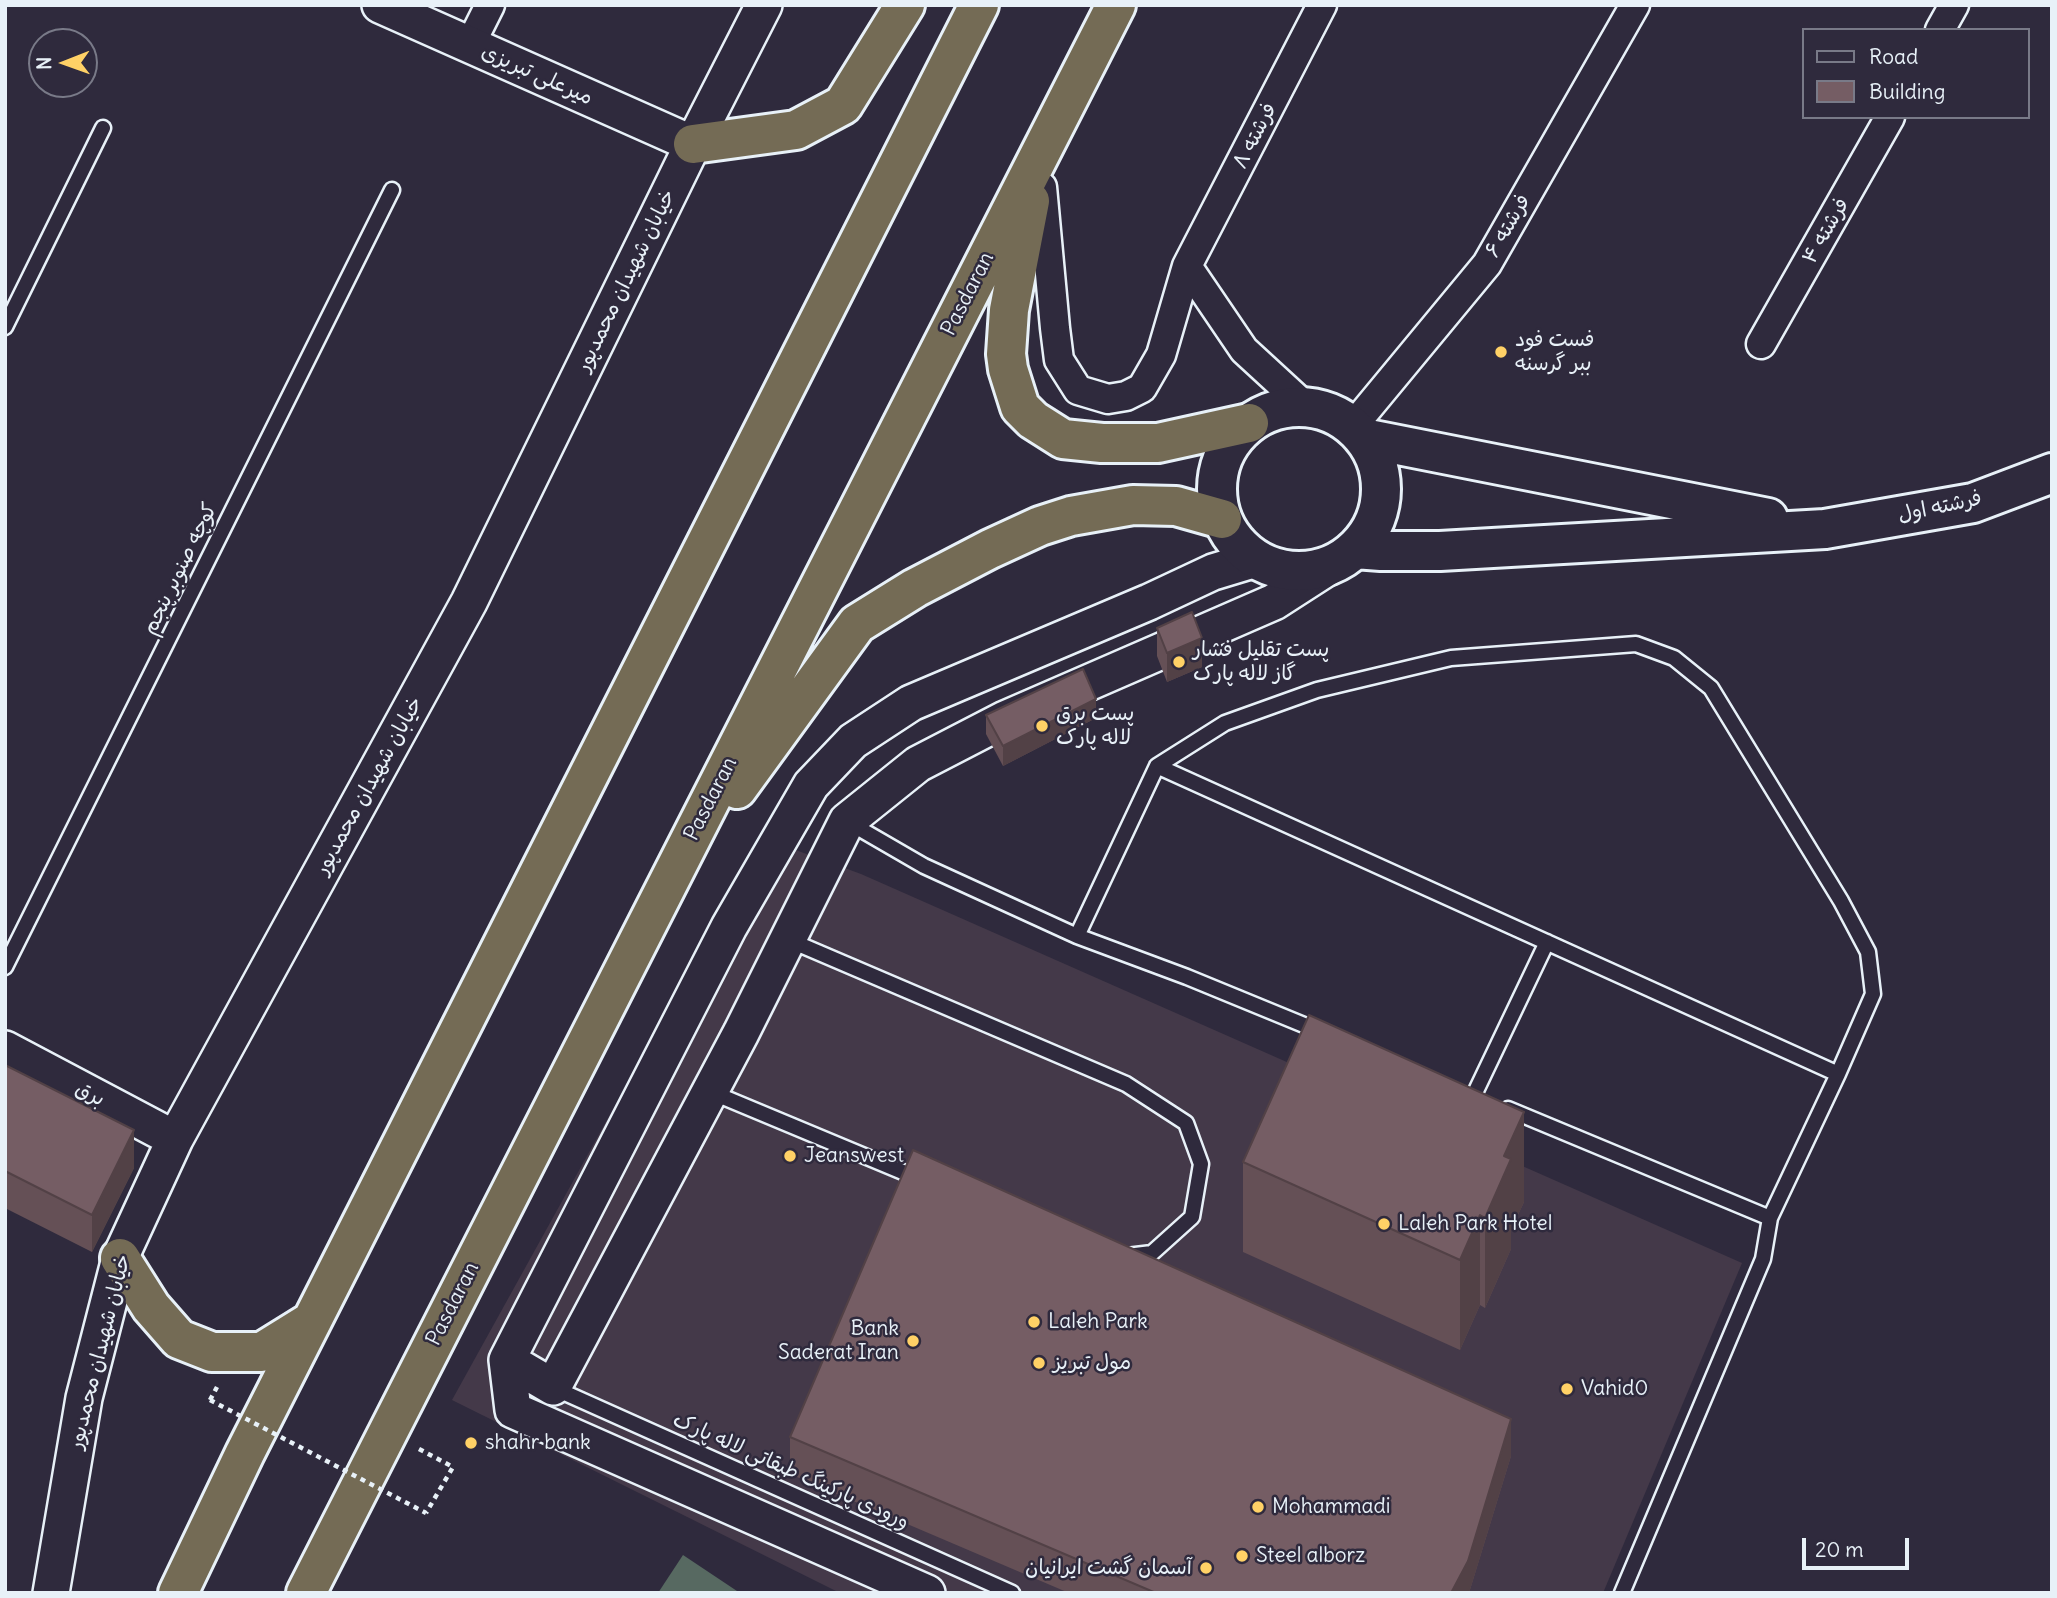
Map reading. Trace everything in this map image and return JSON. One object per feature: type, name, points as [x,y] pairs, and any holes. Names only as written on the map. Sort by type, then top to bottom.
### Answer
[{"type":"highway","points":[[693,144],[796,130],[842,104],[905,5]]},
{"type":"highway","points":[[178,1593],[245,1453],[979,5]]},
{"type":"highway","name":"Pasdaran","points":[[306,1593],[1116,5]]},
{"type":"highway","points":[[1039,155],[1009,310],[1006,354],[1020,407],[1033,420],[1063,439],[1102,443],[1158,443],[1249,423]]},
{"type":"highway","points":[[671,877],[858,624],[915,587],[989,549],[1071,516],[1133,505],[1177,506],[1222,519]]},
{"type":"highway","points":[[120,1258],[151,1307],[180,1339],[212,1352],[262,1352],[312,1321]]},
{"type":"main road","points":[[1344,556],[1370,529],[1379,507],[1381,483],[1375,459],[1358,432],[1338,417],[1306,407],[1276,410],[1249,423],[1231,443],[1220,467],[1217,493],[1222,519],[1236,542],[1256,559],[1280,569],[1307,571],[1344,556],[1381,551],[1440,551],[1825,529]]},
{"type":"main road","points":[[1358,432],[1825,529]]},
{"type":"main road","name":"فرشته اول","points":[[1825,529],[1973,503],[2052,473]]},
{"type":"street","name":"میرعلی تبریزی","points":[[380,5],[693,144]]},
{"type":"street","points":[[470,45],[490,5]]},
{"type":"street","name":"خیابان شهیدان محمدپور","points":[[51,1593],[84,1398],[120,1258],[175,1139],[469,602],[764,5]]},
{"type":"street","name":"فرشته ۸","points":[[1039,155],[1059,360],[1078,390],[1108,399],[1126,396],[1142,388],[1161,355],[1187,266],[1322,5]]},
{"type":"street","name":"فرشته ۶","points":[[1358,432],[1487,264],[1636,5]]},
{"type":"street","points":[[1941,28],[1954,5]]},
{"type":"street","name":"۴ فرشته","points":[[1761,344],[1889,119]]},
{"type":"street","points":[[1187,266],[1244,350],[1306,407]]},
{"type":"street","points":[[507,1360],[553,1387],[735,1045],[847,821],[918,764],[1005,719],[1274,602],[1344,556]]},
{"type":"street","points":[[926,1593],[513,1410],[507,1360],[729,927],[811,785],[853,741],[911,703],[1213,572],[1256,559]]},
{"type":"street","points":[[735,1045],[698,1026],[823,800],[911,703]]},
{"type":"street","name":"برق","points":[[5,1049],[175,1139]]},
{"type":"lane","points":[[5,327],[103,128]]},
{"type":"lane","name":"کوچه صنوبر پنجم","points":[[5,967],[392,190]]},
{"type":"lane","points":[[1077,936],[1157,766],[1225,723],[1317,690],[1451,658],[1636,645],[1674,658],[1711,688],[1841,901],[1868,952],[1873,994],[1770,1218],[1763,1258],[1622,1593]]},
{"type":"lane","points":[[1157,766],[1838,1074]]},
{"type":"lane","points":[[847,821],[924,866],[1077,936],[1187,976],[1336,1038]]},
{"type":"lane","points":[[789,940],[1126,1084],[1186,1124],[1201,1164],[1192,1217],[1152,1253],[1116,1255]]},
{"type":"lane","points":[[1547,942],[1480,1098],[1770,1218]]},
{"type":"lane","points":[[710,1091],[937,1187]]},
{"type":"lane","name":"ورودی پارکینگ طبقاتی لاله پارک","points":[[553,1387],[1012,1593]]},
{"type":"path","points":[[210,1400],[426,1513],[453,1466]]},
{"type":"shaded area","points":[[763,838],[861,874],[1742,1263],[1603,1593],[840,1593],[452,1400]]},
{"type":"green space","points":[[683,1555],[740,1593],[658,1593]]},
{"type":"building","points":[[1192,612],[1202,638],[1167,653],[1157,628]]},
{"type":"building","points":[[1083,669],[1096,699],[1003,746],[986,715]]},
{"type":"building","points":[[1309,1015],[1524,1112],[1504,1156],[1511,1159],[1485,1218],[1480,1215],[1460,1260],[1243,1162]]},
{"type":"building","points":[[5,1065],[134,1130],[92,1215],[5,1171]]},
{"type":"building","name":"Laleh Park","points":[[913,1150],[1511,1419],[1468,1561],[1451,1593],[1156,1593],[790,1437]]},
{"type":"place","name":"فست فود ببر گرسنه","points":[[1501,352]]},
{"type":"place","name":"پست تقلیل فشار گاز لاله پارک","points":[[1179,662]]},
{"type":"place","name":"پست برق لاله پارک","points":[[1042,726]]},
{"type":"place","name":"Jeanswest","points":[[790,1156]]},
{"type":"place","name":"Laleh Park Hotel","points":[[1384,1224]]},
{"type":"place","name":"Laleh Park","points":[[1034,1322]]},
{"type":"place","name":"Bank Saderat Iran","points":[[913,1341]]},
{"type":"place","name":"مول تبریز","points":[[1039,1363]]},
{"type":"place","name":"Vahid0","points":[[1567,1389]]},
{"type":"place","name":"shahr bank","points":[[471,1443]]},
{"type":"place","name":"Mohammadi","points":[[1258,1507]]},
{"type":"place","name":"Steel alborz","points":[[1242,1556]]},
{"type":"place","name":"آسمان گشت ایرانیان","points":[[1206,1568]]}]
